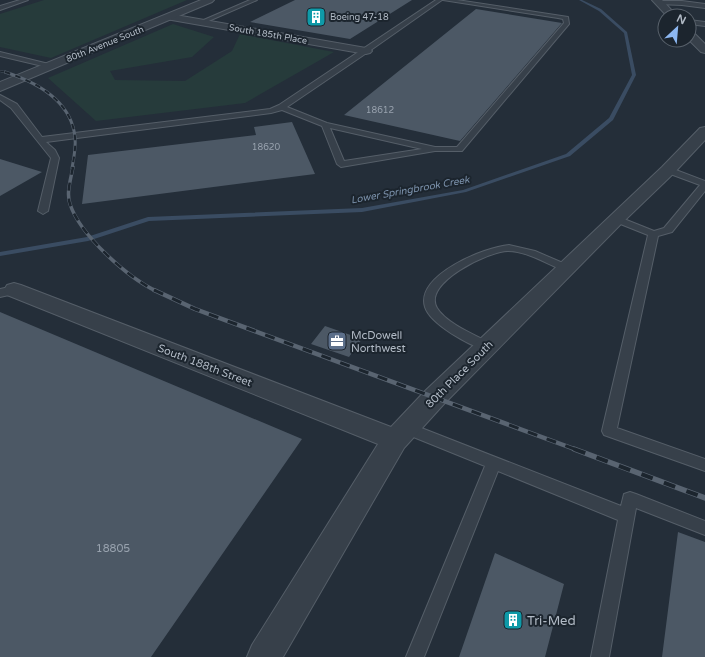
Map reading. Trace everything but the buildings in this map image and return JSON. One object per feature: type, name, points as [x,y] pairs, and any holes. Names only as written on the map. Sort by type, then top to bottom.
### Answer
[{"type":"street","name":"80th Avenue South","points":[[1,89],[51,66],[209,0]]},
{"type":"street","name":"South 185th Place","points":[[170,17],[366,51]]},
{"type":"street","points":[[697,42],[705,50]]},
{"type":"street","name":"80th Place South","points":[[264,657],[401,434],[434,398],[486,346],[668,170],[705,131]]},
{"type":"street","name":"South 188th Street","points":[[7,291],[401,434]]},
{"type":"lane","points":[[0,8],[25,0]]},
{"type":"lane","points":[[202,22],[254,0]]},
{"type":"lane","points":[[40,140],[271,111],[282,107],[439,0]]},
{"type":"lane","points":[[325,124],[341,164],[435,149],[459,149],[567,23],[566,18],[559,16],[446,0]]},
{"type":"lane","points":[[658,1],[682,1],[705,6]]},
{"type":"lane","points":[[0,54],[51,66]]},
{"type":"lane","points":[[1,89],[40,140],[52,152],[55,158],[43,211]]},
{"type":"lane","points":[[282,107],[325,124],[435,149]]},
{"type":"lane","points":[[616,219],[653,234],[668,230],[705,184],[668,170]]},
{"type":"lane","points":[[653,234],[609,431],[705,465]]},
{"type":"lane","points":[[486,346],[451,327],[436,315],[430,306],[430,299],[441,278],[471,258],[489,250],[508,248],[537,255],[566,268]]},
{"type":"lane","points":[[401,434],[494,463],[627,516]]},
{"type":"lane","points":[[415,657],[494,463]]},
{"type":"lane","points":[[600,657],[630,499],[705,528]]},
{"type":"green space","points":[[44,0],[187,0],[51,58],[0,47],[0,14]]},
{"type":"green space","points":[[173,24],[214,37],[192,57],[110,71],[115,80],[185,81],[232,51],[240,34],[334,52],[245,103],[96,121],[48,78]]},
{"type":"waterway","name":"Lower Springbrook Creek","points":[[0,254],[88,239],[148,219],[362,210],[464,191],[568,155],[611,119],[634,75],[626,33],[600,10],[580,0]]},
{"type":"railway","points":[[0,71],[8,73]]},
{"type":"railway","points":[[8,73],[40,87],[50,94],[67,113],[72,124],[75,137],[72,168]]},
{"type":"railway","points":[[73,167],[68,195],[75,216],[84,229],[106,254],[132,276],[154,290]]},
{"type":"railway","points":[[154,290],[195,309],[577,450]]},
{"type":"railway","points":[[574,449],[705,498]]},
{"type":"place","name":"Boeing 47-18","points":[[316,17]]},
{"type":"place","name":"McDowell Northwest","points":[[337,341]]},
{"type":"place","name":"Tri-Med","points":[[513,620]]}]
